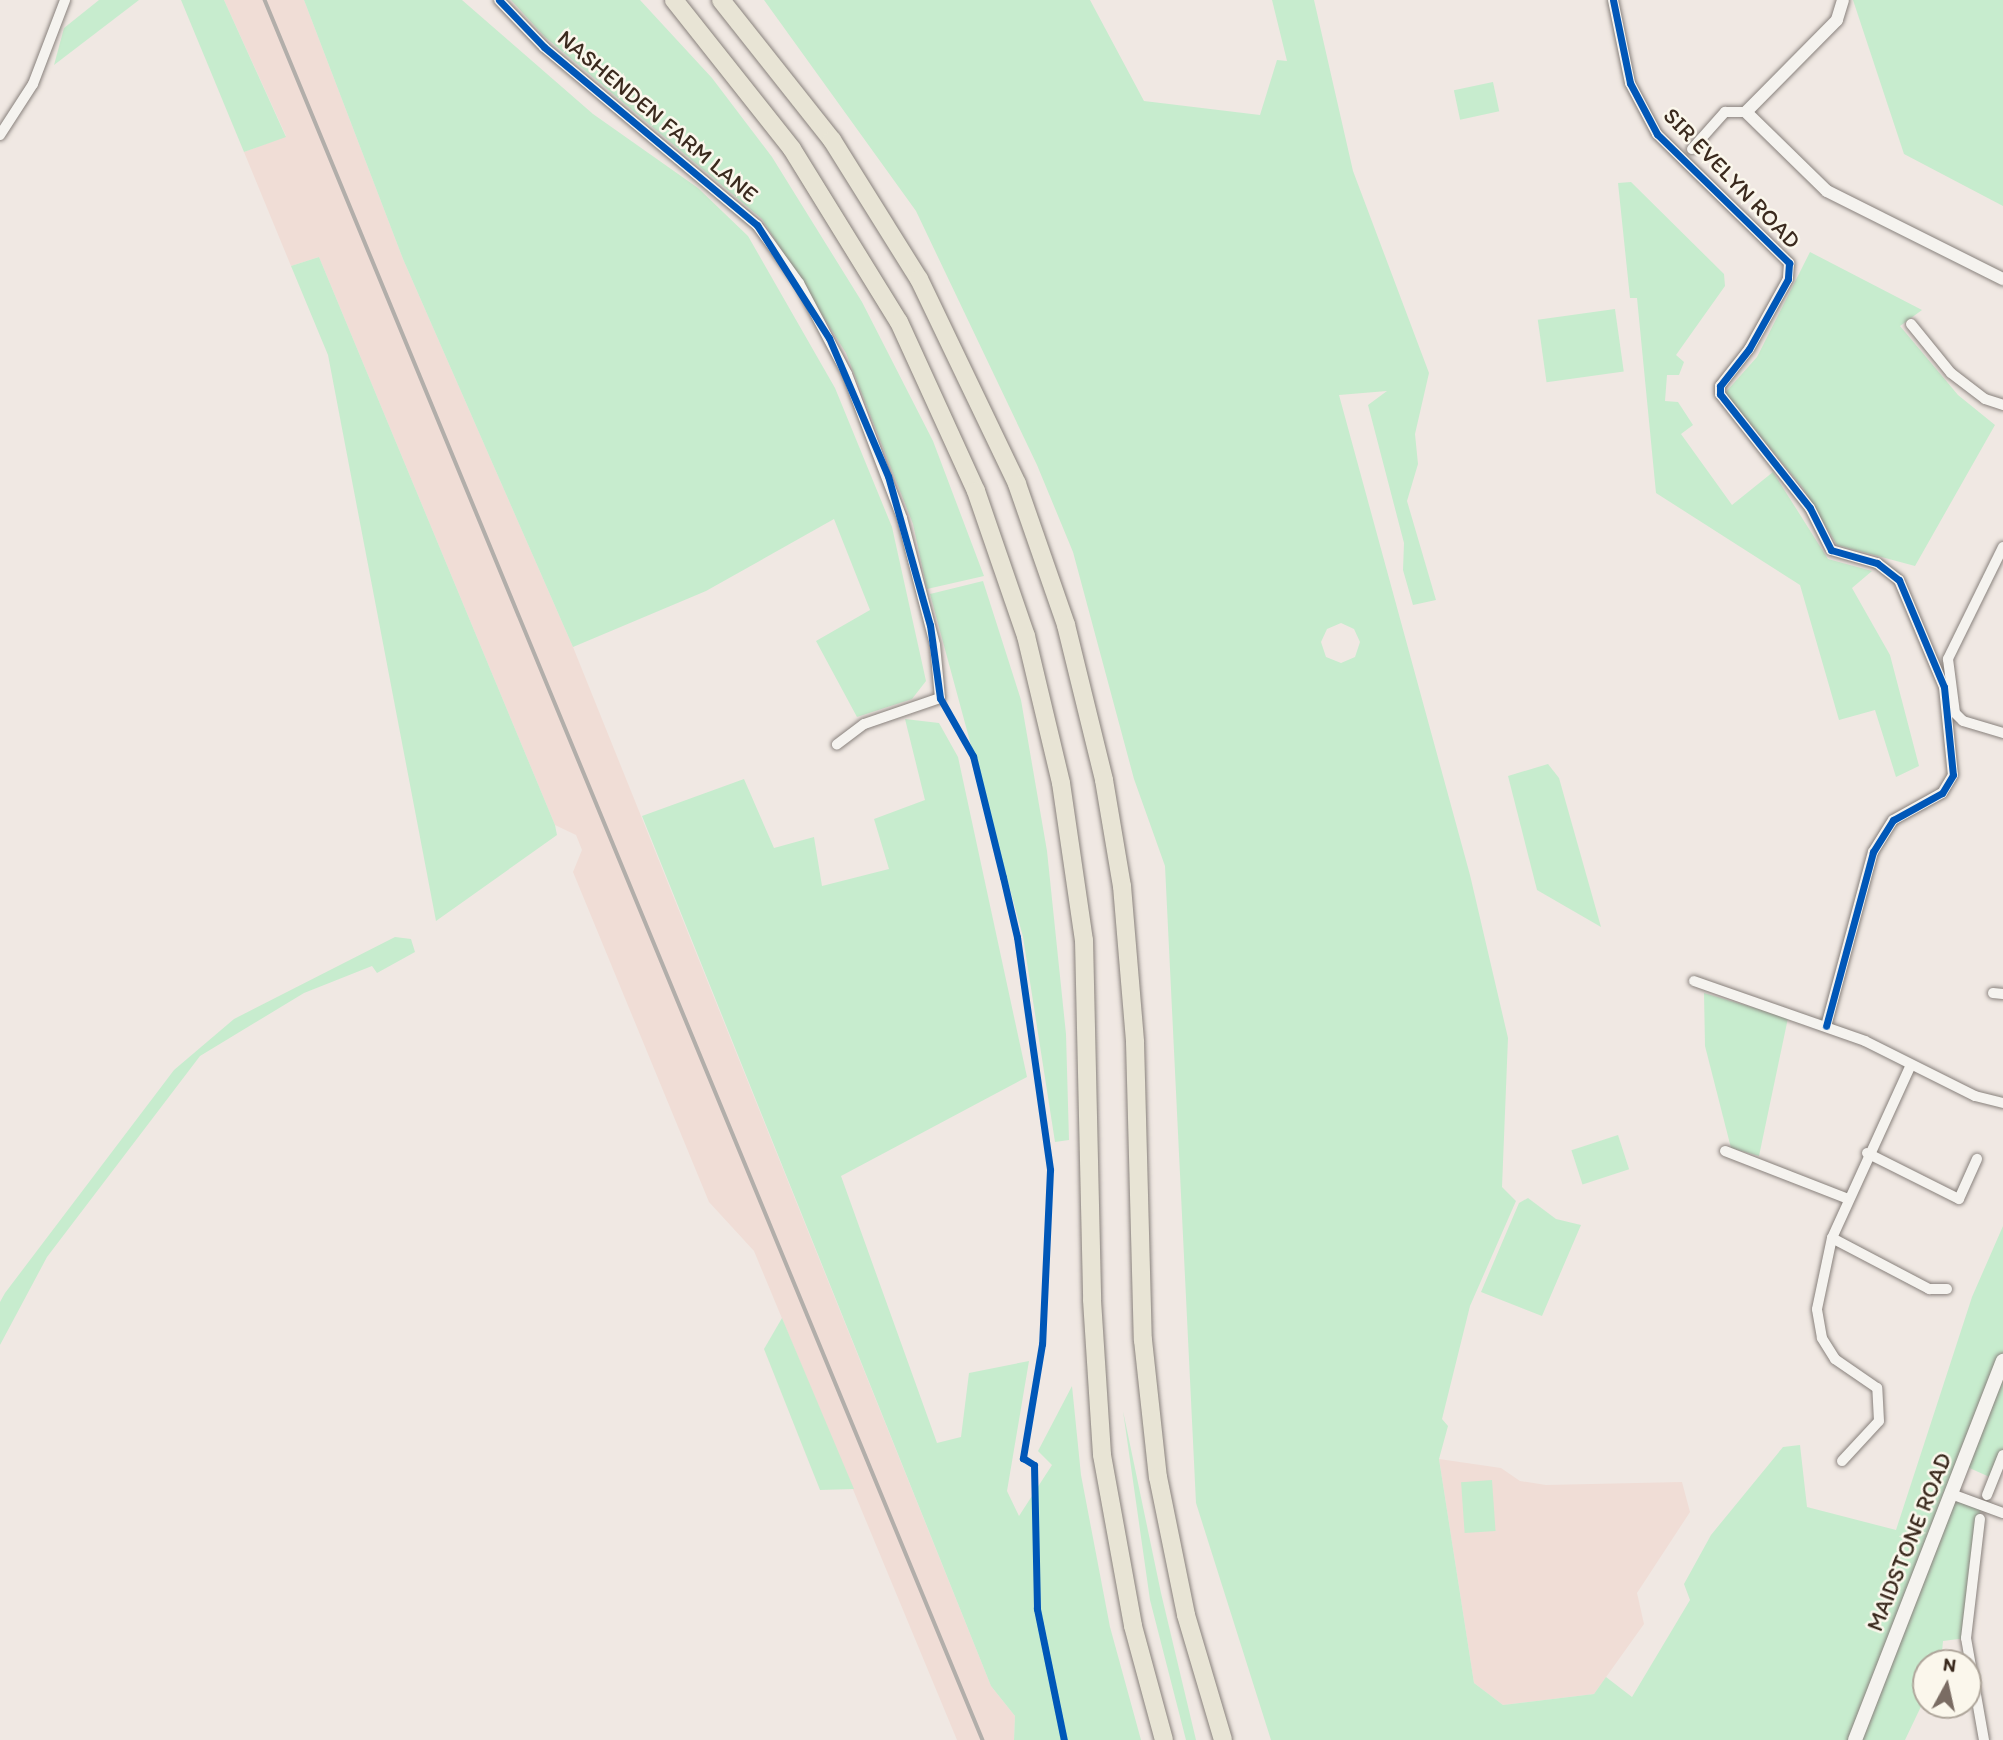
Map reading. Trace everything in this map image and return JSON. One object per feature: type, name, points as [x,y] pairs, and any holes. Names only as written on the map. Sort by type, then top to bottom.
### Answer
[{"type":"highway","points":[[674,0],[792,149],[899,322],[976,491],[1026,636],[1061,783],[1084,940],[1092,1300],[1102,1455],[1128,1601],[1164,1740]]},
{"type":"highway","points":[[721,0],[832,140],[919,279],[1017,484],[1069,636],[1104,780],[1122,886],[1135,1042],[1143,1340],[1158,1477],[1186,1615],[1223,1740]]},
{"type":"main road","name":"MAIDSTONE ROAD","points":[[1855,1740],[1954,1494],[2003,1361]]},
{"type":"street","points":[[0,135],[33,84],[65,0]]},
{"type":"street","name":"NASHENDEN FARM LANE","points":[[499,0],[544,47],[757,225],[799,283],[847,374],[902,519],[933,635],[940,698],[864,724],[837,744]]},
{"type":"street","name":"SIR EVELYN ROAD","points":[[1613,0],[1627,75],[1657,134],[1789,265],[1786,282],[1748,351],[1719,386],[1720,394],[1810,508],[1832,550],[1877,563],[1899,580],[1943,683],[1954,773],[1942,793],[1893,820],[1872,854],[1826,1026]]},
{"type":"street","points":[[1746,112],[1837,20],[1843,0]]},
{"type":"street","points":[[1692,149],[1725,112],[1746,112],[1827,191],[2003,279]]},
{"type":"street","points":[[1911,324],[1951,373],[1985,399],[2003,405]]},
{"type":"street","points":[[2003,547],[1948,659],[1955,713],[1963,721],[2003,733]]},
{"type":"street","points":[[1694,981],[1826,1026],[2003,1103]]},
{"type":"street","points":[[1842,1461],[1879,1420],[1877,1388],[1835,1359],[1822,1338],[1817,1309],[1832,1238],[1867,1153],[1911,1065]]},
{"type":"street","points":[[1725,1151],[1848,1199]]},
{"type":"street","points":[[1867,1153],[1959,1199],[1978,1160]]},
{"type":"street","points":[[1832,1238],[1929,1289],[1947,1289]]},
{"type":"street","points":[[1987,1495],[2003,1455]]},
{"type":"street","points":[[1954,1494],[2003,1513]]},
{"type":"street","points":[[1980,1519],[1966,1638],[1984,1740]]},
{"type":"shaded area","points":[[224,0],[304,0],[403,259],[573,647],[991,1686],[1015,1716],[1014,1740],[957,1740],[754,1251],[709,1202],[573,872],[582,850],[576,835],[555,825],[319,257],[291,266],[244,152],[286,136]]},
{"type":"shaded area","points":[[1439,1459],[1501,1468],[1520,1481],[1546,1485],[1682,1482],[1690,1512],[1637,1593],[1644,1624],[1594,1694],[1503,1705],[1474,1683]]},
{"type":"green space","points":[[99,0],[139,0],[54,65],[64,28]]},
{"type":"green space","points":[[181,0],[224,0],[286,137],[244,152]]},
{"type":"green space","points":[[304,0],[462,0],[593,114],[698,188],[748,236],[835,388],[892,527],[926,681],[912,699],[857,717],[816,641],[870,610],[834,519],[706,591],[573,647],[403,259]]},
{"type":"green space","points":[[511,0],[640,0],[712,78],[772,157],[862,302],[933,441],[984,576],[927,589],[913,524],[846,353],[762,219],[545,37]]},
{"type":"green space","points":[[764,0],[1090,0],[1144,101],[1260,115],[1277,60],[1287,61],[1272,0],[1314,0],[1353,171],[1429,373],[1415,434],[1418,464],[1407,501],[1436,600],[1413,605],[1403,570],[1404,543],[1368,405],[1387,391],[1339,395],[1470,875],[1508,1038],[1502,1187],[1516,1201],[1470,1306],[1442,1419],[1448,1426],[1439,1459],[1474,1683],[1503,1705],[1594,1694],[1606,1677],[1632,1697],[1690,1600],[1684,1584],[1711,1535],[1783,1447],[1800,1445],[1807,1507],[1896,1530],[1972,1297],[2003,1226],[2003,1455],[1994,1479],[1965,1466],[1954,1494],[1981,1506],[1966,1638],[1943,1641],[1942,1649],[1912,1649],[1912,1719],[1915,1719],[1905,1740],[1271,1740],[1196,1503],[1165,866],[1134,779],[1073,552],[1037,465],[916,211]],"holes":[[[1341,623],[1354,629],[1360,642],[1355,657],[1341,663],[1326,657],[1321,642],[1327,629]]]},
{"type":"green space","points":[[1853,0],[2003,0],[2003,206],[1904,154]]},
{"type":"green space","points":[[1493,82],[1499,111],[1460,120],[1454,90]]},
{"type":"green space","points":[[1631,182],[1724,274],[1725,286],[1676,355],[1684,362],[1679,375],[1667,375],[1665,401],[1678,402],[1693,425],[1681,434],[1732,505],[1773,472],[1828,559],[1872,571],[1852,588],[1890,655],[1919,766],[1896,777],[1875,710],[1839,720],[1800,585],[1656,493],[1637,298],[1630,298],[1618,183]]},
{"type":"green space","points":[[1810,252],[1922,310],[1900,326],[1958,395],[1995,425],[1915,566],[1837,545],[1803,488],[1725,393],[1757,357]]},
{"type":"green space","points":[[319,257],[557,835],[436,921],[328,355],[291,266]]},
{"type":"green space","points":[[1615,309],[1624,371],[1547,382],[1538,320]]},
{"type":"green space","points":[[983,581],[1021,700],[1047,851],[1066,1034],[1069,1140],[1055,1142],[1023,937],[930,594]]},
{"type":"green space","points":[[905,719],[939,723],[958,757],[1027,1077],[841,1176],[937,1443],[961,1437],[969,1373],[1029,1361],[1007,1491],[1019,1516],[1052,1465],[1038,1451],[1072,1386],[1081,1475],[1110,1627],[1141,1740],[1014,1740],[1015,1716],[991,1686],[642,816],[744,779],[774,848],[814,837],[822,886],[889,869],[874,819],[925,800]]},
{"type":"green space","points":[[1548,764],[1559,778],[1601,927],[1537,890],[1508,776]]},
{"type":"green space","points":[[395,937],[411,939],[415,952],[377,973],[372,966],[304,993],[200,1056],[47,1257],[0,1345],[0,1302],[5,1293],[174,1070],[234,1019]]},
{"type":"green space","points":[[1704,993],[1788,1018],[1759,1156],[1731,1148],[1705,1046]]},
{"type":"green space","points":[[1618,1135],[1629,1169],[1583,1184],[1571,1150]]},
{"type":"green space","points":[[1528,1198],[1556,1219],[1581,1225],[1542,1316],[1481,1292],[1519,1203]]},
{"type":"green space","points":[[782,1318],[854,1489],[820,1490],[764,1349]]},
{"type":"green space","points":[[1123,1411],[1161,1593],[1196,1740],[1186,1740],[1150,1600]]},
{"type":"green space","points":[[1492,1480],[1496,1531],[1465,1533],[1461,1482]]},
{"type":"railway","points":[[265,0],[983,1740]]},
{"type":"cycle path","points":[[499,0],[544,47],[757,225],[829,338],[888,476],[930,625],[940,698],[973,756],[1003,877],[1017,937],[1050,1170],[1042,1344],[1023,1458],[1034,1465],[1037,1609],[1064,1740]]},
{"type":"cycle path","points":[[1613,0],[1630,83],[1657,134],[1789,263],[1788,279],[1749,349],[1720,386],[1720,394],[1810,508],[1831,550],[1877,563],[1899,580],[1944,687],[1953,775],[1942,793],[1893,820],[1873,852],[1826,1026]]}]
